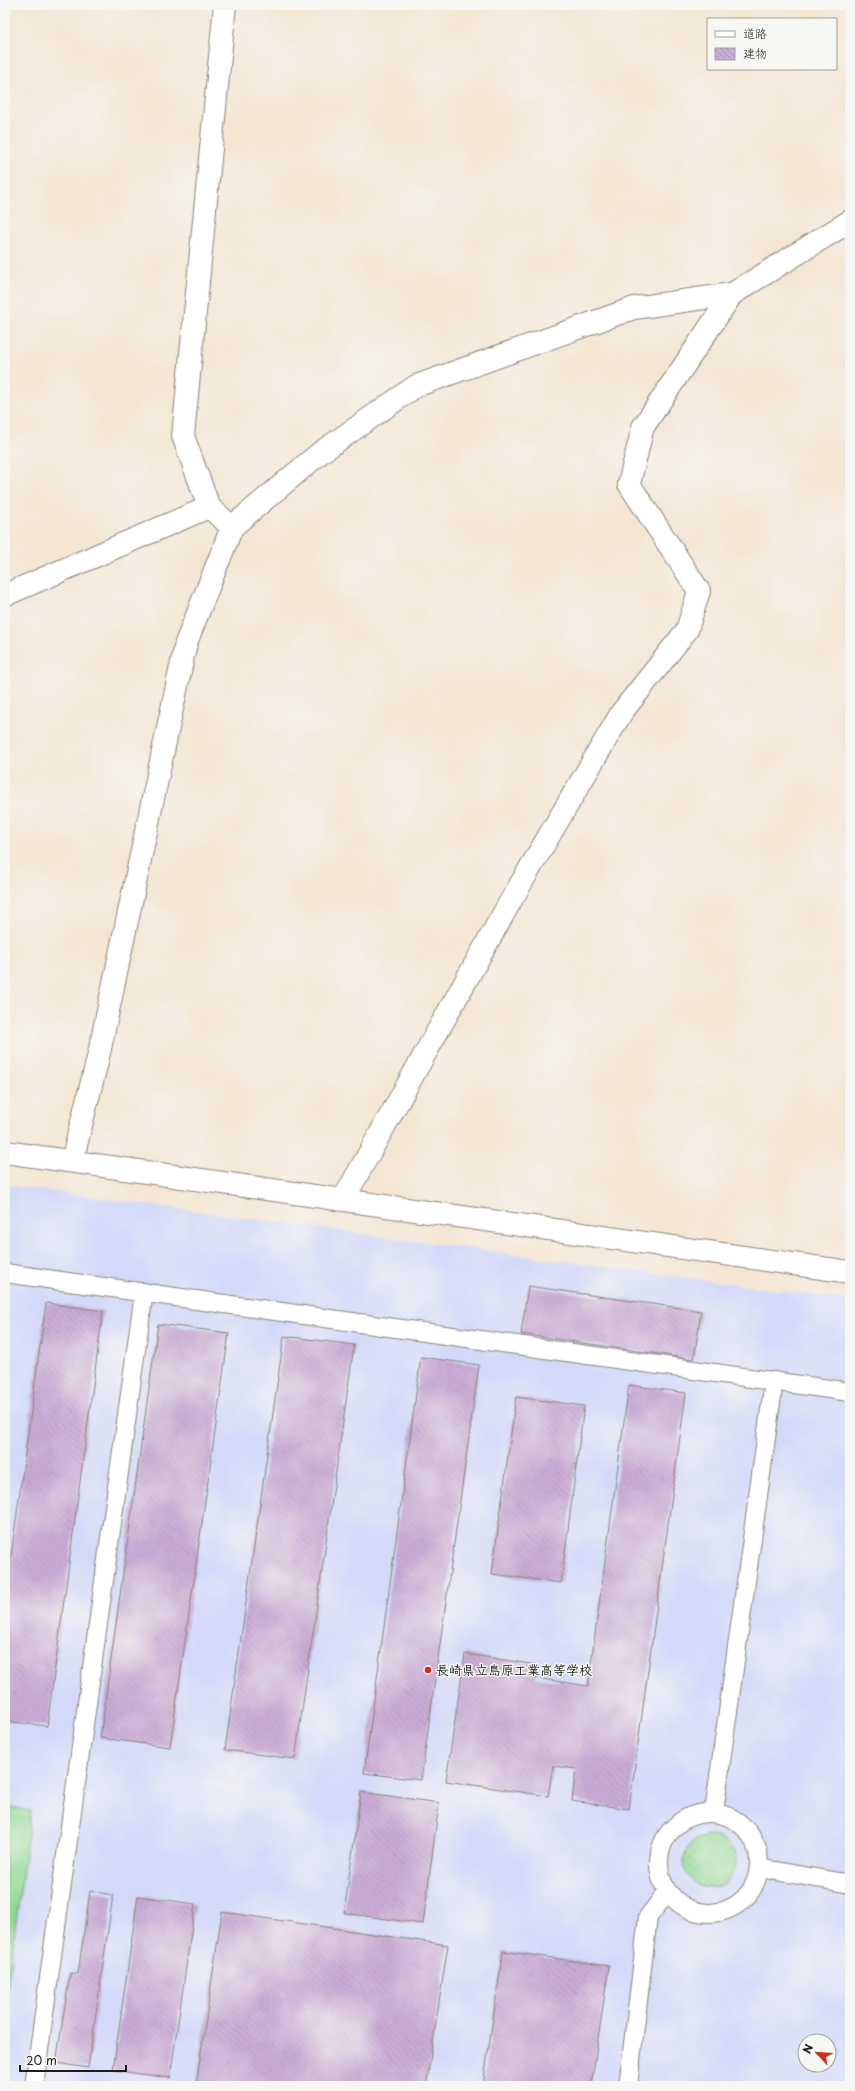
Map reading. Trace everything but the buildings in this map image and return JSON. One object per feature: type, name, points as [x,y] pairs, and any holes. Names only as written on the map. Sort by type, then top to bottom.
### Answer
[{"type":"street","points":[[225,5],[183,436],[209,507],[232,527]]},
{"type":"street","points":[[72,1161],[98,1058],[186,642],[232,527],[320,453],[416,386],[634,308],[732,294],[850,221]]},
{"type":"street","points":[[343,1200],[510,902],[622,712],[687,630],[699,591],[630,484],[643,427],[732,294]]},
{"type":"street","points":[[5,595],[209,507]]},
{"type":"street","points":[[5,1152],[850,1272]]},
{"type":"lane","points":[[5,1273],[850,1392]]},
{"type":"lane","points":[[34,2086],[144,1292]]},
{"type":"lane","points":[[714,1812],[774,1381]]},
{"type":"lane","points":[[714,1812],[729,1816],[743,1825],[748,1831],[758,1852],[759,1868],[754,1885],[744,1899],[729,1909],[712,1913],[695,1912],[680,1905],[667,1892],[659,1877],[658,1859],[662,1843],[670,1830],[682,1819],[698,1813],[714,1812]]},
{"type":"lane","points":[[759,1868],[850,1884]]},
{"type":"lane","points":[[628,2086],[648,1917],[667,1892]]},
{"type":"shaded area","name":"長崎県立島原工業高等学校","points":[[5,1185],[850,1300],[850,2086],[5,2086]]},
{"type":"green space","points":[[5,1807],[31,1811],[5,2004]]},
{"type":"green space","points":[[710,1836],[720,1838],[728,1844],[734,1852],[736,1862],[734,1872],[728,1880],[720,1886],[710,1888],[700,1886],[692,1880],[686,1872],[684,1862],[686,1852],[692,1844],[700,1838]]},
{"type":"place","name":"長崎県立島原工業高等学校","points":[[428,1670]]}]
